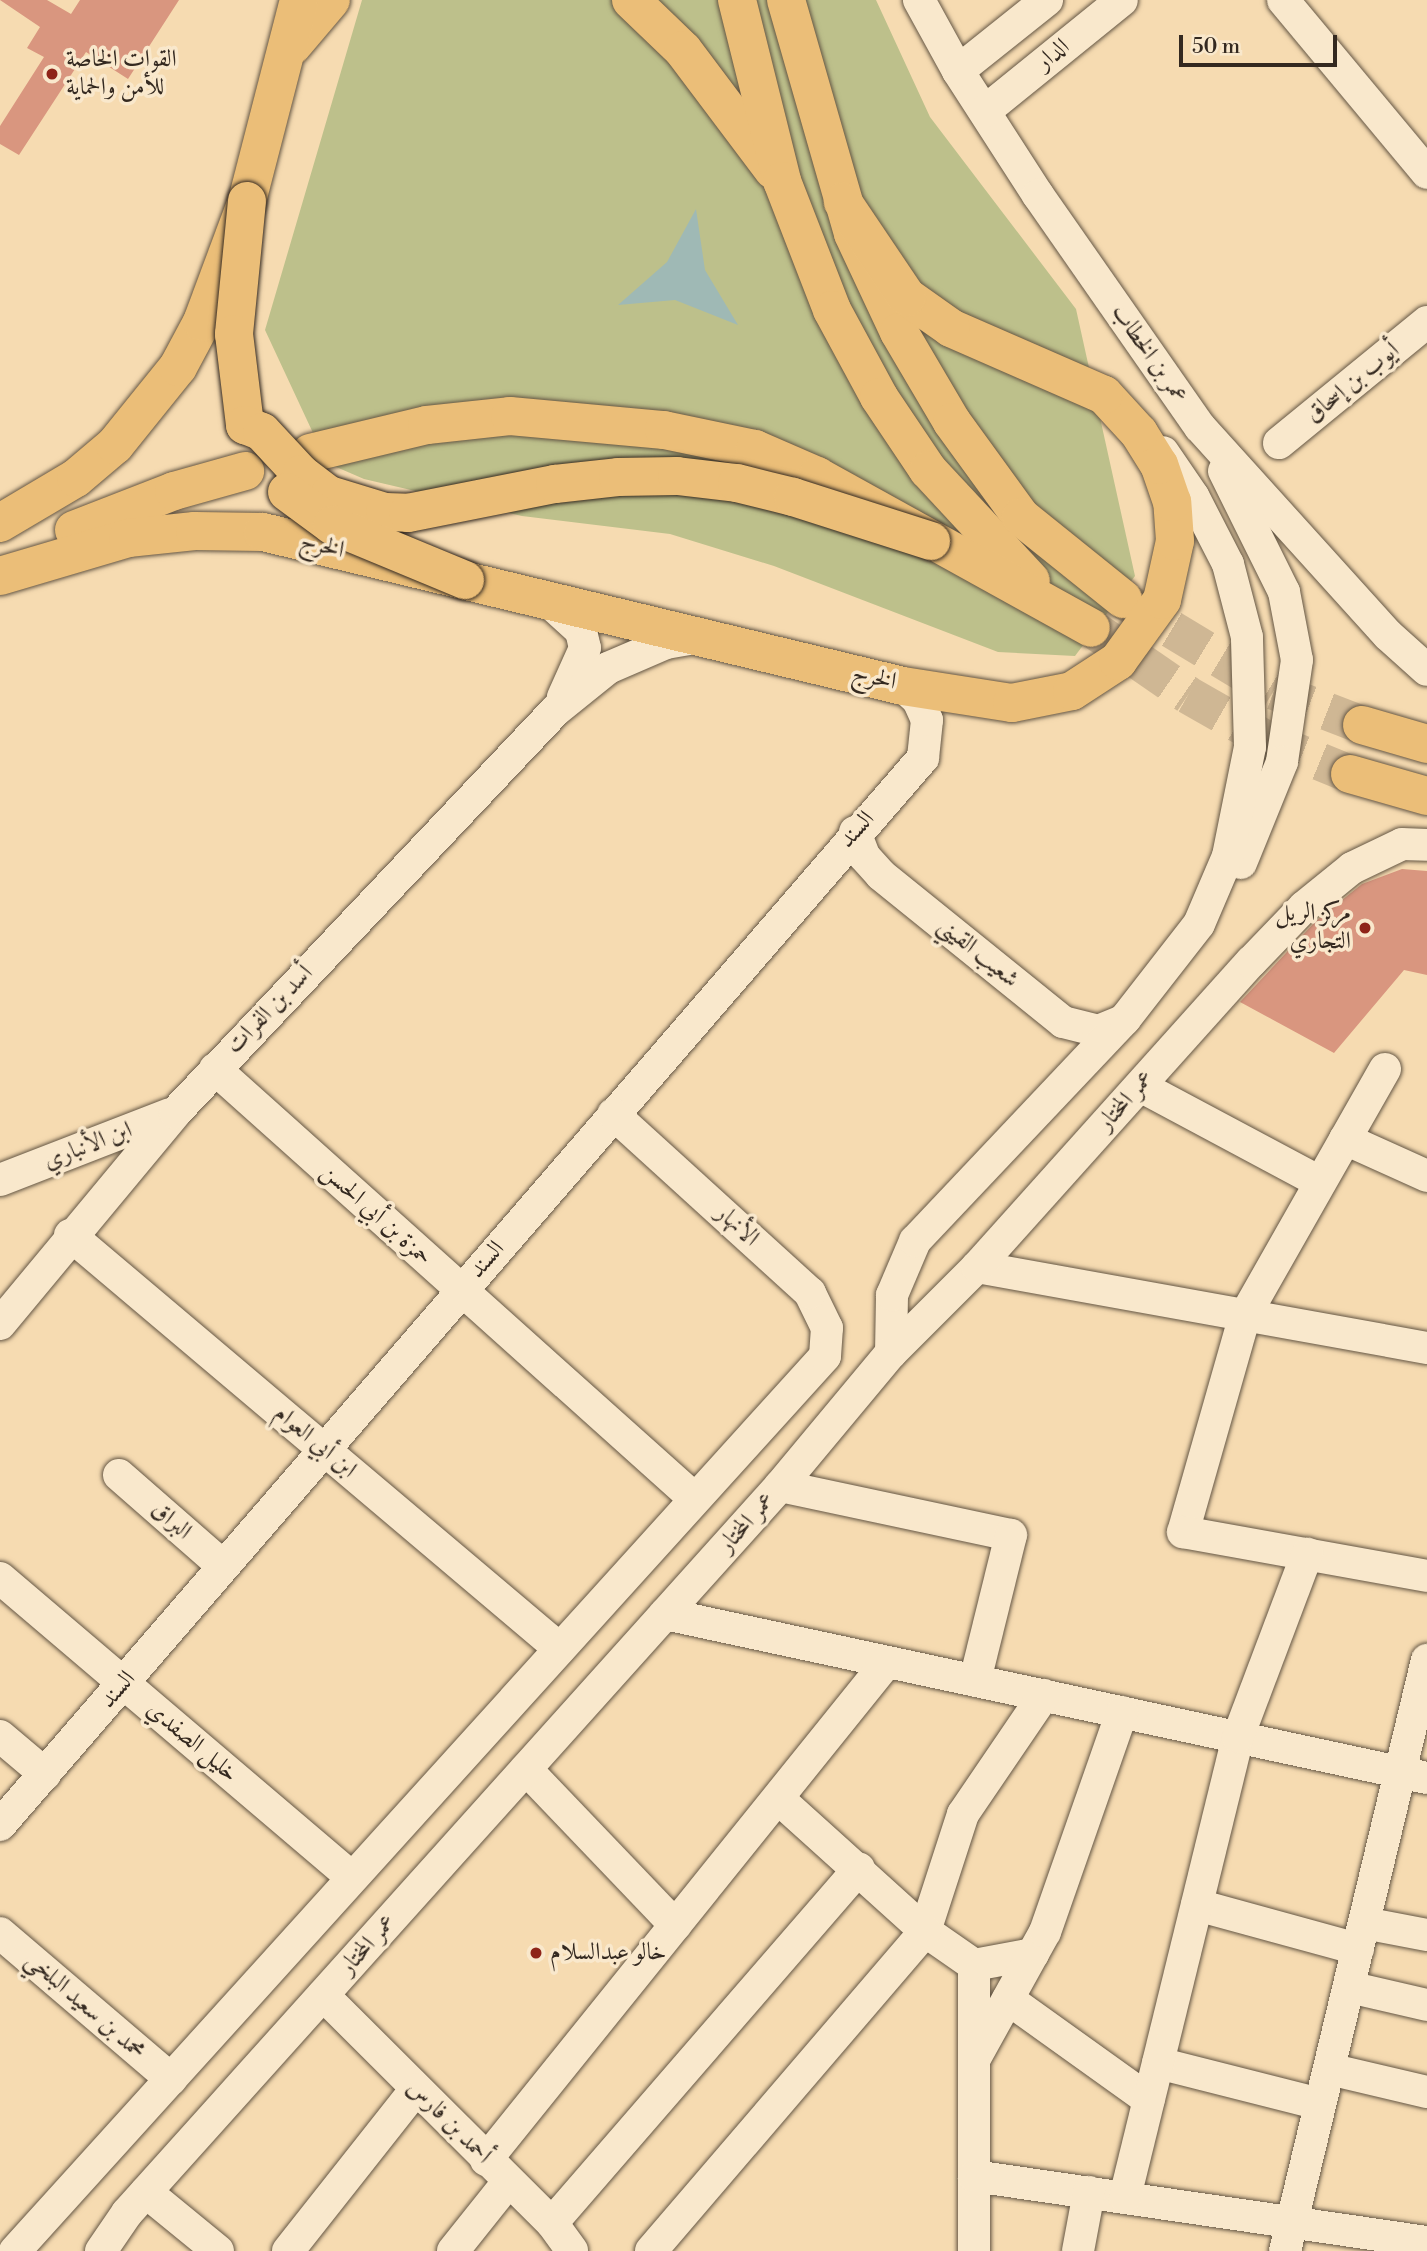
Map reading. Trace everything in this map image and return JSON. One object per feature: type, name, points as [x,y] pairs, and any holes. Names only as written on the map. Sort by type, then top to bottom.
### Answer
[{"type":"main road","points":[[3,553],[149,408],[202,322],[247,201],[299,0]]},
{"type":"main road","points":[[285,54],[331,0]]},
{"type":"main road","points":[[631,0],[683,50],[782,181]]},
{"type":"main road","points":[[737,0],[782,181]]},
{"type":"main road","points":[[786,0],[853,234],[899,332],[952,422],[1021,517],[1122,599]]},
{"type":"main road","name":"الخرج","points":[[310,453],[427,425],[510,416],[664,430],[755,449],[817,476],[1091,628],[1047,596],[991,542],[928,470],[879,397],[832,310],[782,181]]},
{"type":"main road","points":[[247,201],[234,334],[245,425],[274,477],[313,515],[466,580]]},
{"type":"main road","name":"الخرج","points":[[3,553],[128,538],[222,531],[263,532],[903,686],[991,702],[1052,698],[1105,672],[1141,635],[1169,581],[1175,541],[1174,512],[1167,483],[1150,448],[1104,395],[951,328],[907,297],[843,202]]},
{"type":"main road","name":"الخرج","points":[[245,425],[262,432],[301,474],[329,495],[384,512],[429,510],[618,477],[677,476],[737,483],[793,497],[931,541]]},
{"type":"main road","points":[[3,553],[174,491],[245,471]]},
{"type":"main road","points":[[1362,725],[1427,744]]},
{"type":"main road","points":[[1350,774],[1427,796]]},
{"type":"street","name":"عمر بن الخطاب","points":[[919,0],[958,71],[1038,195],[1200,428],[1388,635],[1427,670]]},
{"type":"street","name":"الدار","points":[[958,71],[1047,0]]},
{"type":"street","name":"الدار","points":[[985,111],[1122,0]]},
{"type":"street","points":[[1283,0],[1427,173]]},
{"type":"street","name":"أيوب بن إسحاق","points":[[1279,443],[1427,323]]},
{"type":"street","points":[[1104,395],[1147,430],[1193,496],[1228,565],[1247,637],[1252,710],[1246,784],[1228,856],[1199,924]]},
{"type":"street","points":[[891,1353],[892,1295],[915,1241],[1125,1019],[1199,924],[1241,862],[1272,794],[1290,728],[1297,660],[1284,592],[1200,428]]},
{"type":"street","name":"أسد بن الفرات","points":[[546,600],[572,619],[581,631],[585,648],[556,710]]},
{"type":"street","name":"أسد بن الفرات","points":[[0,1324],[70,1235],[175,1112],[556,710],[608,668],[666,643],[701,637]]},
{"type":"street","name":"السند","points":[[0,1825],[855,832],[923,758],[927,745],[924,710],[903,686]]},
{"type":"street","name":"شعيب القيني","points":[[855,832],[872,866],[1063,1021],[1098,1031],[1125,1019]]},
{"type":"street","name":"عمر المختار","points":[[101,2251],[146,2192],[780,1486],[891,1353],[977,1267],[1304,907],[1352,868],[1402,844],[1427,845]]},
{"type":"street","name":"حمزة بن أبي الحسن","points":[[215,1069],[460,1292],[695,1499]]},
{"type":"street","points":[[1385,1069],[1245,1315],[1183,1532],[1427,1576]]},
{"type":"street","points":[[1140,1086],[1320,1182]]},
{"type":"street","name":"ابن الأنباري","points":[[0,1180],[175,1112]]},
{"type":"street","name":"الأنهار","points":[[613,1114],[810,1293],[827,1328],[825,1356],[695,1499]]},
{"type":"street","points":[[1345,1139],[1427,1176]]},
{"type":"street","name":"ابن أبي العوام","points":[[70,1235],[560,1649]]},
{"type":"street","points":[[977,1267],[1427,1348]]},
{"type":"street","name":"البراق","points":[[119,1475],[223,1566]]},
{"type":"street","points":[[780,1486],[1011,1535],[975,1681]]},
{"type":"street","points":[[15,2251],[695,1499]]},
{"type":"street","points":[[1125,2197],[1238,1737],[1307,1554]]},
{"type":"street","name":"خليل الصفدي","points":[[0,1578],[352,1878]]},
{"type":"street","points":[[665,1614],[1413,1775]]},
{"type":"street","points":[[1285,2251],[1361,1936],[1413,1775],[1427,1660]]},
{"type":"street","points":[[486,2160],[887,1662]]},
{"type":"street","points":[[651,2251],[925,1931],[963,1814],[1044,1695]]},
{"type":"street","points":[[974,2060],[1033,1954],[1083,1833],[1122,1712]]},
{"type":"street","points":[[0,1736],[45,1774]]},
{"type":"street","points":[[526,1769],[675,1925]]},
{"type":"street","points":[[778,1798],[925,1931],[974,1965],[1033,1954]]},
{"type":"street","points":[[563,2242],[859,1869]]},
{"type":"street","points":[[1197,1905],[1361,1936],[1427,1935]]},
{"type":"street","name":"محمد بن سعيد البلخي","points":[[0,1933],[171,2079]]},
{"type":"street","points":[[974,1965],[974,2251]]},
{"type":"street","points":[[1349,1987],[1427,2006]]},
{"type":"street","name":"أحمد بن فارس","points":[[323,1995],[508,2182],[563,2242]]},
{"type":"street","points":[[1008,1999],[1149,2100]]},
{"type":"street","points":[[1158,2063],[1320,2104]]},
{"type":"street","points":[[1329,2069],[1427,2092]]},
{"type":"street","points":[[288,2251],[416,2089]]},
{"type":"street","points":[[974,2176],[1293,2221],[1359,2241],[1427,2242]]},
{"type":"street","points":[[453,2251],[508,2182]]},
{"type":"street","points":[[146,2192],[218,2251]]},
{"type":"street","points":[[1078,2251],[1089,2192]]},
{"type":"green space","points":[[362,0],[876,0],[930,117],[1076,309],[1135,576],[1075,656],[998,652],[774,566],[670,534],[522,516],[364,479],[327,463],[265,330]]},
{"type":"water","points":[[696,209],[705,270],[738,325],[675,300],[618,305],[667,262]]},
{"type":"building","name":"القوات الخاصة للأمن والحماية","points":[[0,0],[47,0],[71,14],[80,0],[179,0],[128,79],[86,52],[19,155],[0,144],[0,126],[44,57],[27,48],[40,27]]},
{"type":"building","name":"مركز الريل التجاري","points":[[1402,869],[1427,871],[1427,975],[1404,970],[1334,1053],[1240,1002],[1316,921],[1362,884]]},
{"type":"tunnel","points":[[1123,600],[1274,691],[1362,725]]},
{"type":"tunnel","points":[[1091,628],[1188,695],[1267,740],[1350,774]]},
{"type":"place","name":"القوات الخاصة للأمن والحماية","points":[[52,74]]},
{"type":"place","name":"مركز الريل التجاري","points":[[1365,928]]},
{"type":"place","name":"خالو عبدالسلام","points":[[536,1953]]}]
